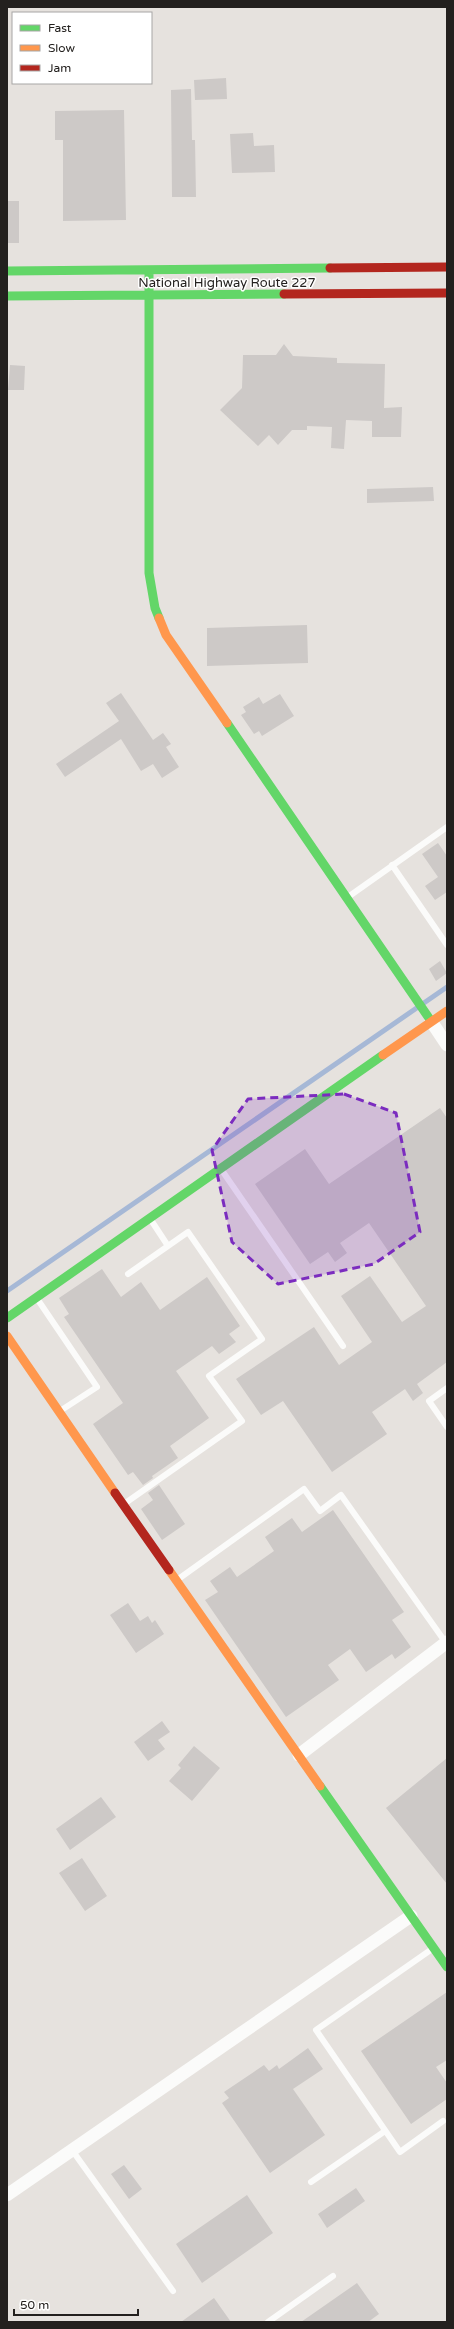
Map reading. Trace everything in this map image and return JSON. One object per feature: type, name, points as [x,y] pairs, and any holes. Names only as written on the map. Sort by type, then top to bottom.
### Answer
[{"type":"main road","name":"National Highway Route 227","points":[[7,271],[447,268]]},
{"type":"main road","points":[[148,270],[149,573],[155,608],[166,635],[428,1017]]},
{"type":"main road","name":"National Highway Route 227","points":[[7,296],[447,293]]},
{"type":"main road","points":[[7,1318],[221,1169],[428,1017],[447,1011]]},
{"type":"main road","points":[[7,1336],[123,1505],[447,1967]]},
{"type":"street","points":[[428,1017],[447,1045]]},
{"type":"street","points":[[298,1755],[447,1642]]},
{"type":"street","points":[[7,2195],[411,1916]]},
{"type":"lane","points":[[346,898],[447,827]]},
{"type":"lane","points":[[392,865],[447,945]]},
{"type":"lane","points":[[221,1169],[343,1346]]},
{"type":"lane","points":[[150,1218],[168,1246]]},
{"type":"lane","points":[[123,1505],[242,1422],[210,1376],[262,1339],[188,1232],[128,1274]]},
{"type":"lane","points":[[36,1297],[96,1387],[59,1412]]},
{"type":"lane","points":[[447,1388],[429,1401],[447,1427]]},
{"type":"lane","points":[[176,1581],[304,1489],[320,1511],[341,1495],[447,1642]]},
{"type":"lane","points":[[434,1948],[316,2030],[400,2152],[443,2121]]},
{"type":"lane","points":[[311,2182],[385,2131]]},
{"type":"lane","points":[[72,2150],[173,2291]]},
{"type":"lane","points":[[268,2322],[333,2276]]},
{"type":"highlighted area","points":[[344,1094],[396,1113],[420,1232],[374,1264],[278,1284],[232,1242],[212,1150],[248,1099]]},
{"type":"building","points":[[226,78],[227,99],[195,100],[194,80]]},
{"type":"building","points":[[191,89],[192,140],[195,140],[196,197],[172,197],[171,90]]},
{"type":"building","points":[[124,110],[126,220],[63,221],[63,140],[55,140],[55,111]]},
{"type":"building","points":[[253,133],[254,146],[274,145],[275,172],[232,173],[230,134]]},
{"type":"building","points":[[7,201],[19,201],[19,243],[7,243]]},
{"type":"building","points":[[284,344],[293,356],[337,358],[337,363],[385,364],[384,408],[402,407],[401,437],[372,437],[372,421],[346,420],[344,449],[331,448],[332,427],[307,426],[307,430],[292,430],[278,445],[269,435],[258,446],[220,410],[242,388],[243,355],[276,355]]},
{"type":"building","points":[[10,365],[25,366],[24,390],[8,390]]},
{"type":"building","points":[[433,487],[434,501],[367,503],[367,489]]},
{"type":"building","points":[[307,625],[308,663],[207,666],[207,628]]},
{"type":"building","points":[[121,693],[153,740],[163,733],[171,744],[166,747],[179,767],[162,778],[153,764],[141,771],[121,739],[65,777],[56,764],[119,721],[106,703]]},
{"type":"building","points":[[280,694],[294,716],[262,736],[259,731],[254,734],[241,715],[246,712],[243,707],[259,697],[263,704]]},
{"type":"building","points":[[438,843],[447,856],[447,892],[435,900],[425,886],[438,877],[422,854]]},
{"type":"building","points":[[440,961],[447,973],[436,981],[429,969]]},
{"type":"building","points":[[440,1108],[447,1118],[447,1362],[417,1384],[423,1393],[413,1401],[405,1389],[372,1412],[387,1434],[332,1472],[283,1401],[261,1415],[236,1379],[314,1327],[339,1365],[372,1342],[341,1296],[370,1276],[402,1322],[426,1306],[369,1223],[340,1243],[347,1253],[335,1262],[328,1252],[310,1264],[255,1184],[305,1149],[329,1184]]},
{"type":"building","points":[[102,1269],[121,1297],[141,1282],[160,1310],[207,1277],[240,1326],[229,1334],[236,1342],[219,1354],[212,1346],[176,1371],[209,1418],[170,1446],[178,1458],[152,1476],[153,1478],[143,1485],[133,1472],[128,1475],[93,1424],[123,1403],[64,1317],[69,1314],[59,1298]]},
{"type":"building","points":[[159,1485],[185,1524],[162,1540],[141,1509],[153,1500],[148,1493]]},
{"type":"building","points":[[333,1510],[404,1612],[392,1620],[411,1647],[395,1659],[392,1654],[366,1672],[350,1649],[328,1665],[339,1680],[286,1717],[205,1600],[218,1592],[210,1581],[230,1567],[237,1577],[274,1551],[265,1537],[292,1518],[302,1532]]},
{"type":"building","points":[[128,1603],[140,1621],[148,1616],[152,1623],[155,1620],[164,1634],[136,1653],[110,1615]]},
{"type":"building","points":[[162,1721],[170,1732],[158,1740],[165,1749],[148,1761],[134,1742]]},
{"type":"building","points":[[194,1746],[220,1768],[192,1801],[169,1781],[181,1768],[178,1765]]},
{"type":"building","points":[[447,1758],[447,1884],[386,1808]]},
{"type":"building","points":[[101,1797],[116,1817],[70,1850],[56,1829]]},
{"type":"building","points":[[82,1858],[107,1896],[85,1911],[59,1873]]},
{"type":"building","points":[[447,1992],[447,2060],[436,2067],[447,2083],[447,2099],[411,2124],[361,2051]]},
{"type":"building","points":[[308,2048],[323,2069],[293,2089],[325,2135],[270,2173],[222,2103],[229,2098],[224,2092],[264,2065],[269,2071],[277,2065],[279,2069]]},
{"type":"building","points":[[124,2165],[142,2189],[129,2199],[111,2174]]},
{"type":"building","points":[[356,2188],[365,2201],[327,2228],[318,2214]]},
{"type":"building","points":[[247,2195],[273,2233],[202,2283],[176,2244]]},
{"type":"building","points":[[357,2283],[379,2314],[368,2322],[301,2322]]},
{"type":"building","points":[[214,2298],[231,2322],[181,2322]]},
{"type":"waterway","points":[[7,1291],[447,987]]},
{"type":"traffic: fast","points":[[7,271],[330,268]]},
{"type":"traffic: fast","points":[[149,270],[149,573],[155,608],[159,618]]},
{"type":"traffic: fast","points":[[7,296],[284,294]]},
{"type":"traffic: fast","points":[[227,723],[431,1021]]},
{"type":"traffic: fast","points":[[7,1318],[383,1055]]},
{"type":"traffic: fast","points":[[320,1786],[447,1967]]},
{"type":"traffic: slow","points":[[159,618],[166,635],[227,723]]},
{"type":"traffic: slow","points":[[383,1055],[447,1011]]},
{"type":"traffic: slow","points":[[7,1336],[115,1493]]},
{"type":"traffic: slow","points":[[169,1570],[320,1786]]},
{"type":"traffic: jam","points":[[330,268],[447,267]]},
{"type":"traffic: jam","points":[[284,294],[447,293]]},
{"type":"traffic: jam","points":[[115,1493],[169,1570]]}]
